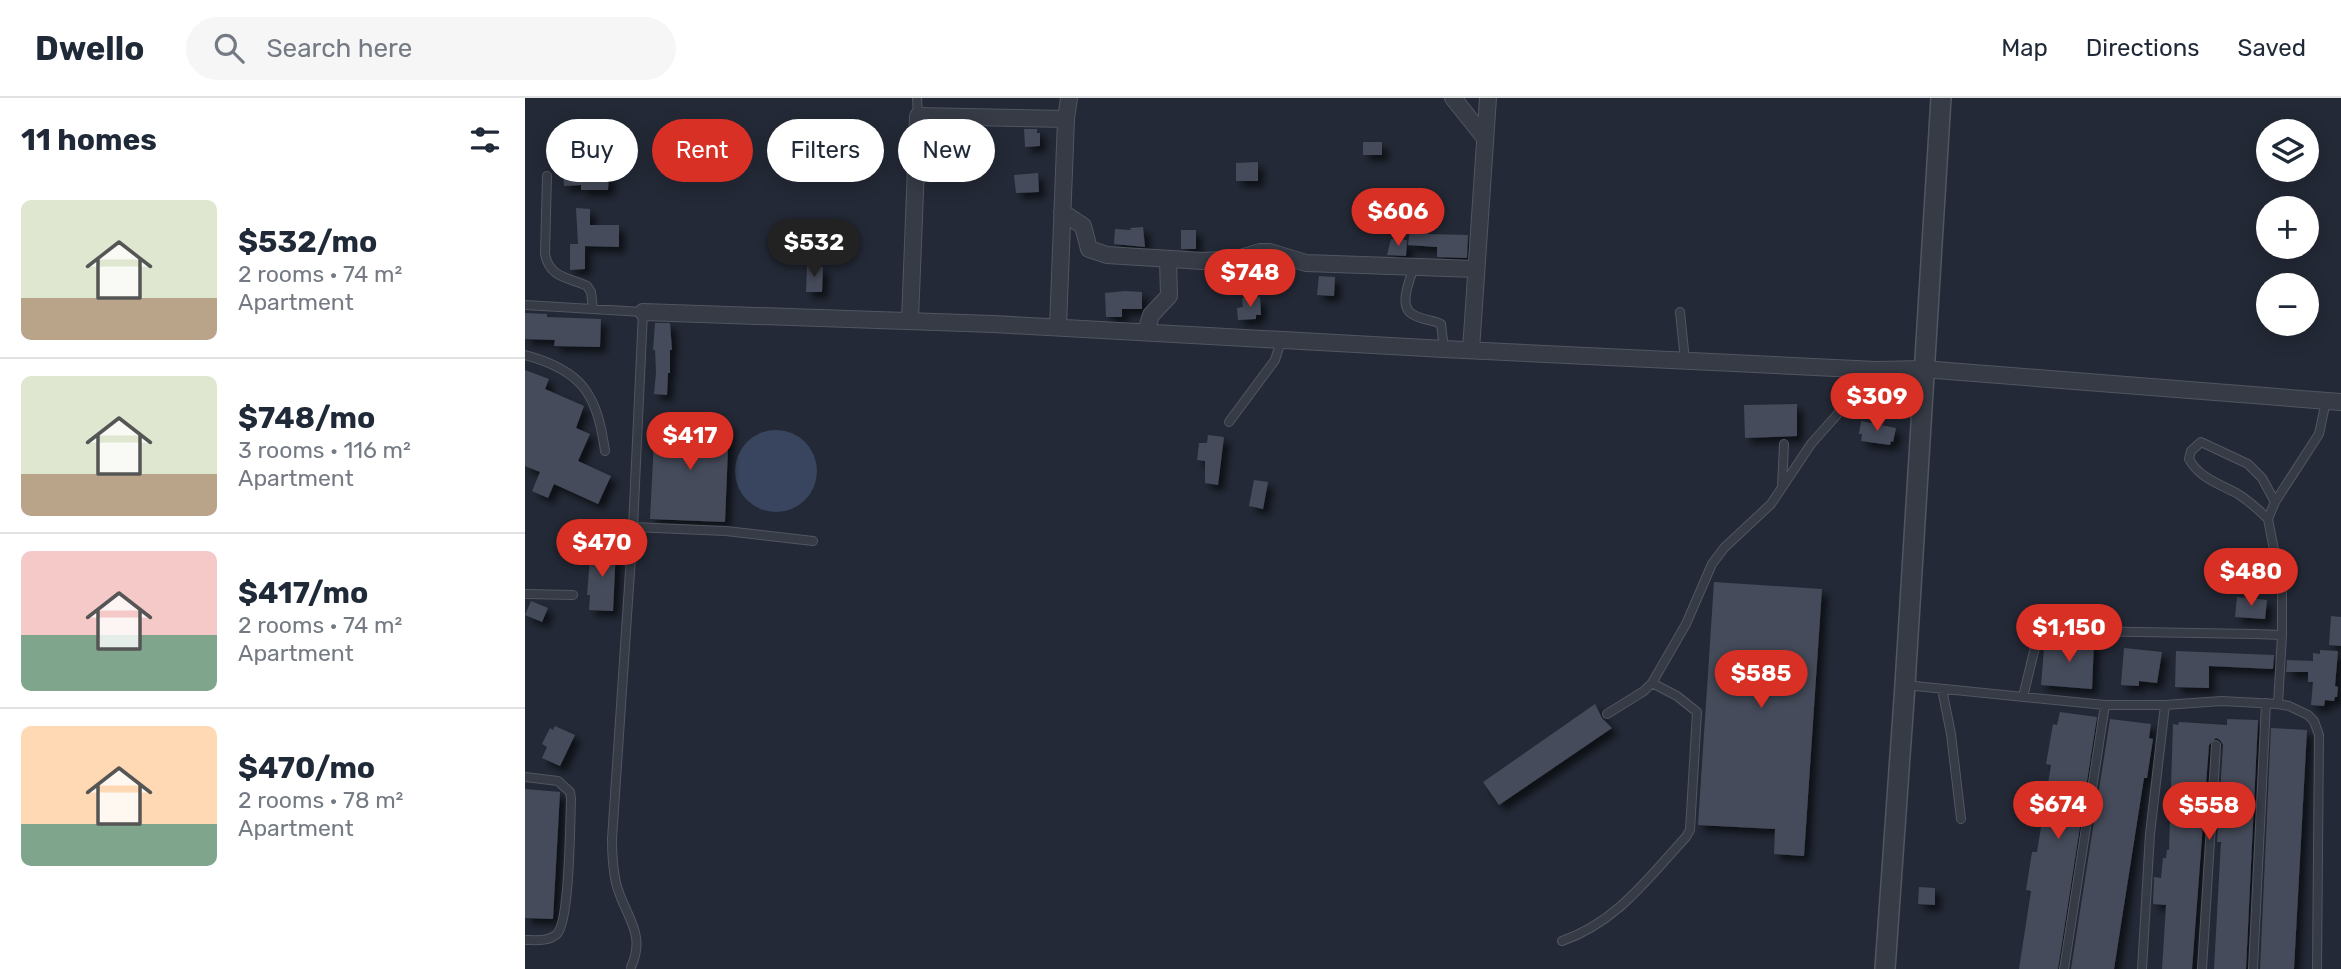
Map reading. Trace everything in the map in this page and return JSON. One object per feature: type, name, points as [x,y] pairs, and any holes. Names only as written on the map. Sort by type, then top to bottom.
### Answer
[{"type":"street","points":[[1058,327],[1069,98]]},
{"type":"street","points":[[1453,98],[1485,138]]},
{"type":"street","points":[[1471,350],[1488,98]]},
{"type":"street","points":[[1885,969],[1941,98]]},
{"type":"street","points":[[910,320],[918,116],[1066,120]]},
{"type":"street","points":[[1062,212],[1083,226],[1086,246],[1094,253],[1203,261],[1237,259],[1270,252],[1305,263],[1475,269]]},
{"type":"street","points":[[1146,332],[1151,315],[1169,296],[1168,259]]},
{"type":"street","points":[[643,312],[910,320],[1877,370],[1923,369],[2333,401]]},
{"type":"lane","points":[[917,98],[918,116]]},
{"type":"lane","points":[[547,182],[547,263],[560,277],[587,286],[591,292],[593,309]]},
{"type":"lane","points":[[1413,267],[1405,304],[1413,315],[1441,324],[1444,349]]},
{"type":"lane","points":[[525,305],[643,312],[633,527],[611,839],[616,882],[638,943],[631,967]]},
{"type":"lane","points":[[1681,312],[1685,360]]},
{"type":"lane","points":[[1229,422],[1275,360],[1281,341]]},
{"type":"lane","points":[[525,355],[556,365],[574,376],[594,401],[605,451]]},
{"type":"lane","points":[[1607,714],[1652,683],[1686,624],[1712,564],[1724,548],[1764,512],[1811,444],[1877,370]]},
{"type":"lane","points":[[2278,704],[2282,591],[2268,519],[2275,502],[2319,434],[2333,401]]},
{"type":"lane","points":[[2268,519],[2240,496],[2207,479],[2195,469],[2189,459],[2191,451],[2201,442],[2248,464],[2262,478],[2275,502]]},
{"type":"lane","points":[[1781,490],[1784,444]]},
{"type":"lane","points":[[633,527],[726,531],[813,541]]},
{"type":"lane","points":[[525,594],[573,595]]},
{"type":"lane","points":[[2023,697],[2035,647],[2051,633],[2078,631],[2282,635]]},
{"type":"lane","points":[[1563,942],[1611,916],[1691,830],[1697,712],[1677,696],[1652,683]]},
{"type":"lane","points":[[1905,685],[2105,705],[2221,701],[2266,703],[2289,706],[2308,715],[2314,721],[2319,735],[2317,969]]},
{"type":"lane","points":[[1942,689],[1951,734],[1961,820]]},
{"type":"lane","points":[[2253,969],[2266,703]]},
{"type":"lane","points":[[2064,969],[2105,705]]},
{"type":"lane","points":[[2142,969],[2150,834],[2165,705]]},
{"type":"lane","points":[[2202,969],[2216,745]]},
{"type":"lane","points":[[525,777],[558,781],[570,792],[571,799],[566,905],[561,928],[556,935],[548,939],[525,940]]},
{"type":"water","points":[[776,430],[792,433],[805,442],[814,455],[817,471],[814,487],[805,500],[792,509],[776,512],[760,509],[747,500],[738,487],[735,471],[738,455],[747,442],[760,433]]},
{"type":"building","points":[[1024,129],[1037,129],[1037,133],[1040,133],[1040,146],[1025,147]]},
{"type":"building","points":[[1363,142],[1382,142],[1382,155],[1363,155]]},
{"type":"building","points":[[1258,162],[1258,181],[1236,181],[1236,163]]},
{"type":"building","points":[[1038,173],[1039,192],[1016,193],[1014,175]]},
{"type":"building","points":[[564,182],[608,182],[608,190],[581,190],[581,185],[564,186]]},
{"type":"building","points":[[576,208],[590,209],[590,225],[619,225],[619,247],[585,246],[585,269],[570,270],[570,244],[578,244]]},
{"type":"building","points":[[1143,227],[1145,247],[1114,244],[1115,229],[1131,230],[1130,228]]},
{"type":"building","points":[[1410,229],[1429,231],[1428,234],[1468,235],[1467,258],[1437,257],[1437,247],[1408,245]]},
{"type":"building","points":[[1181,230],[1196,230],[1196,249],[1181,249]]},
{"type":"building","points":[[1391,239],[1407,240],[1406,256],[1387,255]]},
{"type":"building","points":[[807,266],[823,267],[822,292],[806,292]]},
{"type":"building","points":[[1319,276],[1335,277],[1334,296],[1317,295]]},
{"type":"building","points":[[1142,292],[1142,309],[1122,309],[1122,317],[1106,317],[1105,293]]},
{"type":"building","points":[[1260,297],[1261,315],[1256,315],[1256,319],[1238,320],[1237,308],[1243,307],[1242,298]]},
{"type":"building","points":[[525,313],[547,314],[547,317],[601,319],[600,347],[554,346],[555,340],[525,339]]},
{"type":"building","points":[[655,323],[670,323],[672,350],[667,395],[654,394]]},
{"type":"building","points":[[525,370],[549,379],[545,389],[584,406],[576,428],[590,434],[578,461],[611,476],[598,504],[554,484],[548,498],[532,491],[540,472],[525,466]]},
{"type":"building","points":[[1797,404],[1797,436],[1745,438],[1744,405]]},
{"type":"building","points":[[655,421],[729,424],[725,522],[650,519]]},
{"type":"building","points":[[1861,421],[1896,428],[1893,442],[1891,441],[1890,445],[1861,441]]},
{"type":"building","points":[[1208,435],[1224,437],[1218,485],[1205,483],[1205,461],[1197,460],[1199,443],[1207,443]]},
{"type":"building","points":[[1254,480],[1268,482],[1263,509],[1249,506]]},
{"type":"building","points":[[591,547],[616,548],[613,611],[589,610],[590,595],[587,595]]},
{"type":"building","points":[[1714,582],[1822,589],[1804,856],[1774,854],[1775,829],[1698,825]]},
{"type":"building","points":[[2237,597],[2267,600],[2265,619],[2235,617]]},
{"type":"building","points":[[531,601],[548,608],[542,622],[525,615]]},
{"type":"building","points":[[2331,616],[2341,617],[2341,646],[2329,645]]},
{"type":"building","points":[[2054,640],[2094,641],[2092,689],[2041,685],[2044,649],[2051,649]]},
{"type":"building","points":[[2124,648],[2162,652],[2157,683],[2139,681],[2139,686],[2121,685]]},
{"type":"building","points":[[2320,650],[2338,651],[2335,686],[2338,687],[2337,697],[2334,701],[2325,700],[2324,706],[2311,705],[2313,682],[2308,682],[2308,672],[2286,672],[2287,660],[2313,661],[2313,653],[2320,654]]},
{"type":"building","points":[[2176,651],[2274,655],[2273,669],[2209,666],[2209,688],[2175,687]]},
{"type":"building","points":[[1595,704],[1602,718],[1612,728],[1499,805],[1483,782]]},
{"type":"building","points":[[2060,712],[2097,717],[2058,969],[2019,969],[2031,891],[2026,890],[2032,852],[2037,852],[2051,765],[2046,764],[2053,724],[2057,725]]},
{"type":"building","points":[[2110,719],[2151,724],[2149,738],[2153,739],[2147,778],[2144,778],[2114,969],[2071,969]]},
{"type":"building","points":[[2227,719],[2258,720],[2246,969],[2214,969],[2221,842],[2217,842],[2223,745],[2216,738],[2209,745],[2192,969],[2162,969],[2166,905],[2153,904],[2154,877],[2161,878],[2163,858],[2166,858],[2169,850],[2173,724],[2178,725],[2179,722],[2227,725]]},
{"type":"building","points":[[555,726],[575,735],[560,766],[542,758],[547,747],[542,744],[550,728],[553,730]]},
{"type":"building","points":[[2271,728],[2307,730],[2294,969],[2260,969]]},
{"type":"building","points":[[525,789],[560,792],[553,919],[525,918]]},
{"type":"building","points":[[1919,887],[1935,888],[1935,905],[1918,904]]}]
